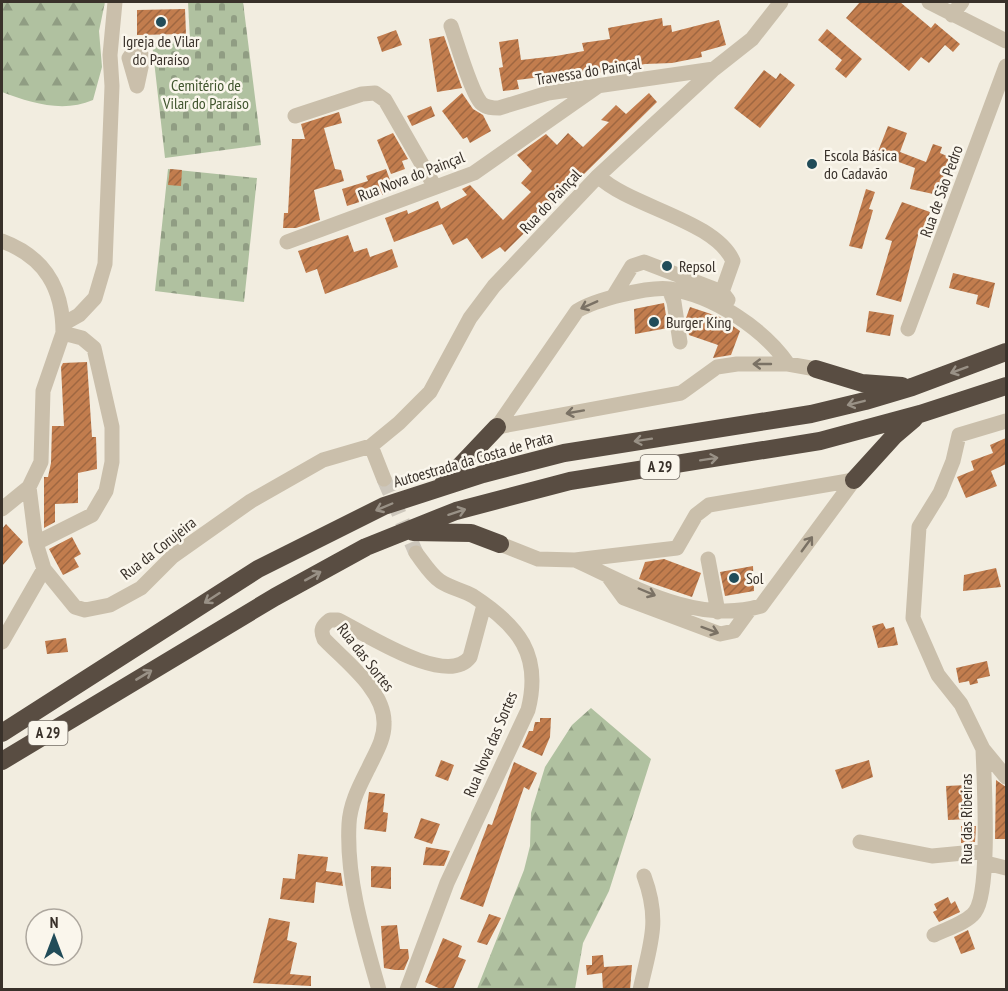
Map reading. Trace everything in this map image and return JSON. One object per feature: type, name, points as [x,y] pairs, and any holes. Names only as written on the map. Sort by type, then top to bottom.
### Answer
[{"type":"highway","name":"Autoestrada da Costa de Prata","points":[[2,733],[258,568],[384,506],[439,487],[564,453],[812,414],[912,387],[1006,352]]},
{"type":"highway","points":[[816,369],[862,382],[912,387]]},
{"type":"highway","name":"A 29","points":[[2,761],[275,597],[366,547],[402,531],[456,511],[570,481],[820,441],[920,414],[1006,386]]},
{"type":"highway","points":[[854,480],[894,435],[920,414]]},
{"type":"highway","points":[[439,487],[497,427]]},
{"type":"highway","points":[[402,531],[471,533],[500,544]]},
{"type":"street","points":[[36,543],[92,515],[106,491],[112,462],[112,427],[94,348],[89,342],[63,329],[95,298],[102,279],[112,86],[110,55],[115,2]]},
{"type":"street","name":"Rua do Painçal","points":[[371,446],[399,423],[430,392],[470,318],[494,286],[598,176],[714,69],[752,39],[781,2]]},
{"type":"street","points":[[929,2],[1006,41]]},
{"type":"street","points":[[952,15],[962,2]]},
{"type":"street","name":"Travessa do Painçal","points":[[451,26],[477,95],[484,105],[499,108],[548,93],[714,69]]},
{"type":"street","name":"Rua de São Pedro","points":[[908,328],[1006,66]]},
{"type":"street","points":[[112,86],[137,86]]},
{"type":"street","name":"Rua Nova do Painçal","points":[[287,242],[474,173],[598,86]]},
{"type":"street","points":[[296,116],[362,94],[375,93],[385,100],[435,187]]},
{"type":"street","points":[[598,176],[610,188],[678,216],[728,249],[733,261],[722,292]]},
{"type":"street","name":"Rua da Corujeira","points":[[2,241],[34,260],[53,280],[58,291],[63,329],[43,391],[40,462],[29,487],[36,543],[44,569],[75,607],[85,610],[110,605],[141,588],[173,556],[251,501],[323,460],[371,446]]},
{"type":"street","points":[[613,297],[632,266],[644,262],[722,292],[743,319],[773,342],[788,364]]},
{"type":"street","points":[[497,427],[577,311],[587,304],[613,297],[669,289],[743,319]]},
{"type":"street","points":[[669,289],[674,302],[680,342]]},
{"type":"street","points":[[497,427],[681,393],[717,367],[737,364],[788,364],[816,369]]},
{"type":"street","points":[[983,749],[961,704],[938,675],[913,618],[919,527],[940,494],[953,461],[959,435],[1006,421]]},
{"type":"street","points":[[371,446],[384,479]]},
{"type":"street","points":[[574,560],[653,595],[706,611],[718,612],[761,606],[854,480]]},
{"type":"street","points":[[500,544],[538,559],[574,560],[677,548],[696,515],[709,506],[854,480]]},
{"type":"street","points":[[2,509],[29,487]]},
{"type":"street","name":"Rua Nova das Sortes","points":[[407,990],[447,883],[528,710],[533,688],[530,653],[502,618],[472,596],[439,580],[416,553]]},
{"type":"street","points":[[708,559],[718,612]]},
{"type":"street","points":[[2,642],[44,569]]},
{"type":"street","points":[[606,574],[624,598],[720,634],[734,631],[750,609]]},
{"type":"street","name":"Rua das Sortes","points":[[379,990],[357,903],[349,848],[349,823],[354,799],[383,735],[383,711],[373,692],[321,633],[323,625],[330,620],[338,620],[422,662],[438,667],[456,666],[465,664],[470,657],[484,605]]},
{"type":"street","name":"Rua das Ribeiras","points":[[983,749],[1006,777]]},
{"type":"street","name":"Rua das Ribeiras","points":[[934,935],[975,912],[985,857],[983,749]]},
{"type":"street","points":[[860,842],[932,856],[985,857],[1006,868]]},
{"type":"street","points":[[640,990],[655,916],[653,899],[644,876]]},
{"type":"green space","points":[[2,2],[105,2],[99,31],[102,67],[93,100],[70,106],[47,105],[2,92]]},
{"type":"green space","name":"Cemitério de Vilar do Paraíso","points":[[188,2],[243,2],[261,145],[165,158],[152,43],[190,40]]},
{"type":"green space","points":[[168,169],[257,178],[244,302],[155,291]]},
{"type":"green space","points":[[591,708],[651,759],[609,891],[583,943],[575,989],[477,989],[524,870],[530,846],[531,813],[545,767],[572,725]]},
{"type":"building","points":[[860,2],[900,2],[931,28],[935,23],[960,44],[953,52],[945,45],[929,63],[921,57],[909,71],[846,18]]},
{"type":"building","name":"Igreja de Vilar do Paraíso","points":[[185,9],[186,34],[137,35],[137,10]]},
{"type":"building","points":[[662,18],[663,26],[671,25],[672,32],[719,20],[726,45],[701,52],[702,57],[672,63],[645,64],[577,77],[558,78],[558,75],[517,80],[519,89],[503,91],[499,68],[503,67],[499,42],[518,39],[521,60],[556,56],[584,51],[582,43],[610,39],[608,28]]},
{"type":"building","points":[[827,29],[862,59],[846,78],[835,69],[842,60],[818,40]]},
{"type":"building","points":[[396,30],[402,45],[382,52],[377,37]]},
{"type":"building","points":[[444,36],[462,88],[437,92],[429,39]]},
{"type":"building","points":[[764,70],[776,79],[780,73],[795,85],[760,128],[734,108]]},
{"type":"building","points":[[462,93],[473,109],[483,115],[491,131],[470,143],[467,137],[463,139],[442,111]]},
{"type":"building","points":[[649,93],[657,102],[505,252],[500,247],[482,259],[467,238],[453,245],[442,224],[394,242],[385,218],[407,210],[408,214],[438,201],[441,209],[467,195],[462,189],[470,185],[503,220],[531,192],[521,183],[532,171],[517,155],[546,134],[557,145],[568,133],[583,147],[609,122],[601,120],[616,105],[626,114]]},
{"type":"building","points":[[431,106],[435,116],[412,126],[407,116]]},
{"type":"building","points":[[339,112],[342,123],[324,128],[335,169],[341,170],[344,181],[314,190],[320,220],[296,228],[283,228],[284,213],[288,213],[292,139],[305,139],[301,124]]},
{"type":"building","points":[[888,126],[907,133],[900,152],[926,162],[933,144],[942,147],[940,153],[949,157],[938,195],[910,189],[915,168],[877,154]]},
{"type":"building","points":[[393,133],[408,159],[402,161],[405,169],[391,174],[377,140]]},
{"type":"building","points":[[170,169],[182,170],[181,186],[168,185]]},
{"type":"building","points":[[386,169],[394,191],[347,206],[342,189],[368,181],[366,176]]},
{"type":"building","points":[[866,189],[875,192],[869,209],[873,210],[862,249],[849,246]]},
{"type":"building","points":[[902,202],[930,212],[924,230],[920,228],[901,302],[876,295],[892,241],[885,239]]},
{"type":"building","points":[[348,235],[354,252],[367,248],[370,257],[392,249],[398,267],[325,294],[317,269],[306,273],[298,251]]},
{"type":"building","points":[[953,273],[995,283],[989,308],[976,304],[978,295],[949,288]]},
{"type":"building","name":"Burger King","points":[[664,303],[668,328],[635,334],[634,309]]},
{"type":"building","name":"Repsol","points":[[690,307],[720,317],[740,331],[731,355],[713,358],[718,345],[689,335],[686,318]]},
{"type":"building","points":[[869,311],[894,315],[890,336],[866,332]]},
{"type":"building","points":[[87,362],[92,437],[96,437],[97,469],[78,473],[78,503],[55,504],[55,522],[44,528],[44,477],[48,477],[51,463],[52,426],[64,426],[61,367],[63,363]]},
{"type":"building","points":[[1006,438],[1006,464],[991,471],[997,486],[966,498],[957,477],[974,470],[971,461],[993,453],[990,445]]},
{"type":"building","points":[[6,524],[23,542],[2,566],[2,529]]},
{"type":"building","points":[[72,537],[81,554],[74,558],[79,567],[63,575],[49,549]]},
{"type":"building","points":[[664,559],[701,573],[692,597],[639,579],[645,562]]},
{"type":"building","name":"Sol","points":[[753,566],[754,591],[725,596],[720,572]]},
{"type":"building","points":[[996,568],[1001,587],[963,591],[964,575]]},
{"type":"building","points":[[883,623],[886,629],[894,627],[898,645],[878,648],[872,626]]},
{"type":"building","points":[[66,638],[68,652],[47,654],[45,641]]},
{"type":"building","points":[[987,661],[990,676],[977,679],[978,683],[970,685],[969,681],[959,683],[956,668]]},
{"type":"building","points":[[540,718],[551,718],[550,737],[542,756],[522,747],[529,731],[533,731],[535,722],[540,722]]},
{"type":"building","points":[[441,760],[454,765],[448,781],[435,776]]},
{"type":"building","points":[[869,760],[873,777],[842,789],[835,770]]},
{"type":"building","points":[[514,762],[537,773],[529,790],[524,787],[483,907],[460,899],[488,824],[492,825]]},
{"type":"building","points":[[996,780],[1006,787],[1006,839],[995,839]]},
{"type":"building","points":[[967,785],[969,819],[948,820],[946,786]]},
{"type":"building","points":[[369,792],[385,794],[383,812],[388,813],[386,832],[364,829]]},
{"type":"building","points":[[421,818],[440,824],[432,844],[414,838]]},
{"type":"building","points":[[961,826],[976,826],[975,842],[961,843]]},
{"type":"building","points":[[426,847],[450,851],[444,866],[423,865]]},
{"type":"building","points":[[298,854],[328,857],[326,871],[341,873],[343,886],[316,882],[314,903],[280,899],[283,878],[295,879]]},
{"type":"building","points":[[371,866],[391,867],[391,889],[371,887]]},
{"type":"building","points":[[948,897],[951,904],[955,901],[960,912],[939,922],[933,912],[937,910],[934,904]]},
{"type":"building","points":[[489,914],[501,918],[487,945],[477,942]]},
{"type":"building","points":[[269,918],[290,922],[287,940],[297,943],[290,974],[311,976],[311,986],[253,983]]},
{"type":"building","points":[[397,925],[400,949],[408,949],[409,958],[404,970],[384,968],[381,926]]},
{"type":"building","points":[[968,930],[975,949],[961,954],[954,937]]},
{"type":"building","points":[[443,938],[462,946],[458,957],[466,960],[453,990],[443,990],[425,982]]},
{"type":"building","points":[[603,955],[604,967],[632,965],[630,990],[603,990],[602,973],[587,975],[586,965],[592,965],[592,956]]},
{"type":"tunnel","points":[[384,479],[416,553]]},
{"type":"place","name":"Igreja de Vilar do Paraíso","points":[[161,22]]},
{"type":"place","name":"Escola Básica do Cadavão","points":[[812,164]]},
{"type":"place","name":"Repsol","points":[[667,266]]},
{"type":"place","name":"Burger King","points":[[654,322]]},
{"type":"place","name":"Sol","points":[[734,578]]}]
